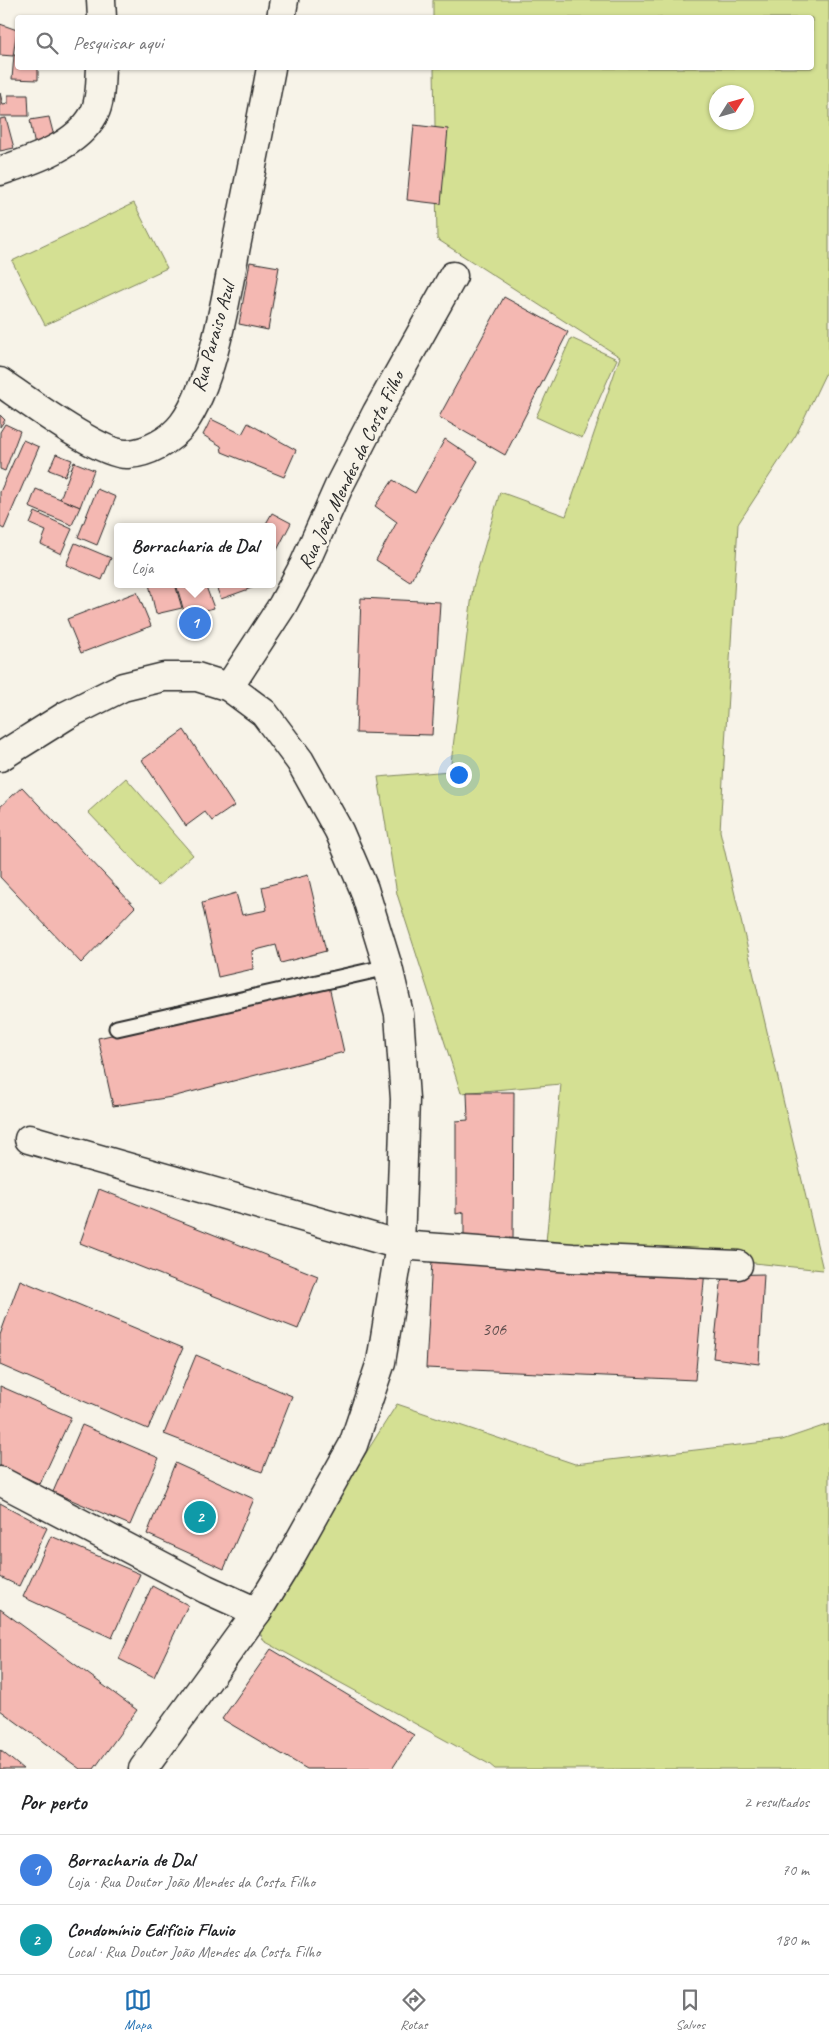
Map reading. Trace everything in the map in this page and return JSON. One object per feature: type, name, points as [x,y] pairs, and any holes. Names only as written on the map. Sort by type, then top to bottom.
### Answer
[{"type":"street","points":[[101,0],[102,15]]},
{"type":"street","points":[[282,15],[284,0]]},
{"type":"street","points":[[0,171],[53,150],[84,129],[96,112],[101,70]]},
{"type":"street","name":"Rua Paraiso Azul","points":[[0,382],[106,450],[127,454],[150,449],[167,440],[182,424],[197,398],[206,373],[226,301],[271,70]]},
{"type":"street","name":"Rua João Mendes da Costa Filho","points":[[229,687],[282,606],[300,573],[344,476],[377,412],[453,276]]},
{"type":"street","points":[[0,757],[67,715],[123,687],[164,677],[197,677],[229,687],[264,713],[300,761],[339,831],[364,889],[388,967],[399,1014],[406,1099],[400,1245],[381,1362],[353,1445],[291,1557],[257,1612],[143,1769]]},
{"type":"street","points":[[29,1139],[400,1245],[573,1258],[738,1265]]},
{"type":"street","points":[[0,1481],[206,1589],[257,1612]]},
{"type":"lane","points":[[117,1028],[388,967]]},
{"type":"green space","points":[[433,0],[829,0],[829,366],[796,435],[738,524],[720,831],[823,1270],[546,1242],[561,1084],[461,1093],[397,894],[378,777],[450,771],[473,587],[500,492],[566,516],[620,357],[437,239],[434,70],[814,70],[814,15],[433,15]]},
{"type":"green space","points":[[134,203],[167,268],[45,325],[12,261]]},
{"type":"green space","points":[[571,338],[617,359],[582,438],[536,417]]},
{"type":"green space","points":[[126,778],[193,855],[158,886],[88,812]]},
{"type":"green space","points":[[397,1404],[575,1464],[782,1440],[829,1424],[829,1769],[495,1769],[264,1641],[254,1621],[321,1524]]},
{"type":"building","points":[[0,24],[15,29],[15,43],[13,56],[0,55]]},
{"type":"building","points":[[14,55],[15,70],[38,70],[38,80],[12,79]]},
{"type":"building","points":[[0,93],[3,105],[8,104],[8,95],[28,95],[29,116],[0,116]]},
{"type":"building","points":[[49,117],[56,144],[36,152],[30,120]]},
{"type":"building","points":[[6,118],[14,148],[0,151],[0,119]]},
{"type":"building","points":[[414,125],[448,129],[441,204],[407,200]]},
{"type":"building","points":[[250,262],[279,267],[268,330],[239,324]]},
{"type":"building","points":[[504,297],[568,332],[505,455],[439,417]]},
{"type":"building","points":[[0,415],[5,420],[0,427]]},
{"type":"building","points":[[211,419],[242,434],[248,423],[296,450],[284,477],[222,452],[221,446],[203,435]]},
{"type":"building","points":[[5,424],[20,431],[5,471],[0,469],[0,432]]},
{"type":"building","points":[[445,439],[478,461],[410,582],[376,560],[397,522],[375,506],[393,480],[415,493]]},
{"type":"building","points":[[23,440],[39,447],[4,529],[0,527],[0,492]]},
{"type":"building","points":[[56,454],[72,460],[65,476],[49,470]]},
{"type":"building","points":[[74,462],[94,470],[80,507],[60,499]]},
{"type":"building","points":[[36,489],[80,507],[72,525],[29,507]]},
{"type":"building","points":[[97,489],[116,497],[97,545],[78,537]]},
{"type":"building","points":[[35,512],[72,529],[61,554],[41,544],[46,531],[30,524]]},
{"type":"building","points":[[272,513],[291,523],[276,552],[276,523],[266,523]]},
{"type":"building","points":[[75,543],[111,558],[102,580],[66,565]]},
{"type":"building","points":[[150,588],[176,588],[182,608],[156,614]]},
{"type":"building","points":[[177,588],[206,588],[214,608],[185,615]]},
{"type":"building","points":[[217,588],[252,588],[221,599]]},
{"type":"building","points":[[137,592],[151,626],[81,653],[67,619]]},
{"type":"building","points":[[361,598],[440,602],[432,735],[356,733]]},
{"type":"building","points":[[184,730],[234,806],[212,821],[205,812],[186,826],[142,760]]},
{"type":"building","points":[[22,787],[135,907],[81,963],[0,877],[0,807]]},
{"type":"building","points":[[308,875],[326,951],[281,963],[276,945],[252,951],[253,969],[218,977],[202,903],[236,893],[242,915],[267,910],[262,887]]},
{"type":"building","points":[[329,986],[344,1052],[172,1097],[113,1106],[98,1038]]},
{"type":"building","points":[[467,1092],[514,1092],[513,1240],[464,1243],[464,1212],[456,1214],[456,1121],[468,1120]]},
{"type":"building","points":[[99,1189],[318,1276],[298,1329],[80,1243]]},
{"type":"building","points":[[432,1260],[705,1270],[695,1380],[426,1368]]},
{"type":"building","points":[[764,1274],[759,1364],[713,1358],[722,1275]]},
{"type":"building","points":[[20,1280],[183,1348],[148,1429],[0,1365],[0,1335]]},
{"type":"building","points":[[196,1355],[292,1396],[262,1472],[164,1434]]},
{"type":"building","points":[[0,1386],[71,1417],[40,1484],[0,1466]]},
{"type":"building","points":[[82,1425],[159,1458],[130,1525],[53,1492]]},
{"type":"building","points":[[175,1463],[254,1499],[224,1569],[147,1534]]},
{"type":"building","points":[[0,1503],[47,1528],[19,1586],[0,1577]]},
{"type":"building","points":[[51,1536],[140,1574],[112,1638],[23,1597]]},
{"type":"building","points":[[152,1586],[188,1605],[154,1677],[119,1659]]},
{"type":"building","points":[[0,1609],[137,1710],[94,1769],[80,1769],[0,1710]]},
{"type":"building","points":[[271,1649],[414,1735],[392,1769],[307,1769],[222,1719]]},
{"type":"building","points":[[0,1750],[23,1769],[0,1769]]},
{"type":"place","name":"Borracharia de Dal","points":[[195,623]]},
{"type":"place","name":"Condomínio Edifício Flavio","points":[[200,1517]]}]
